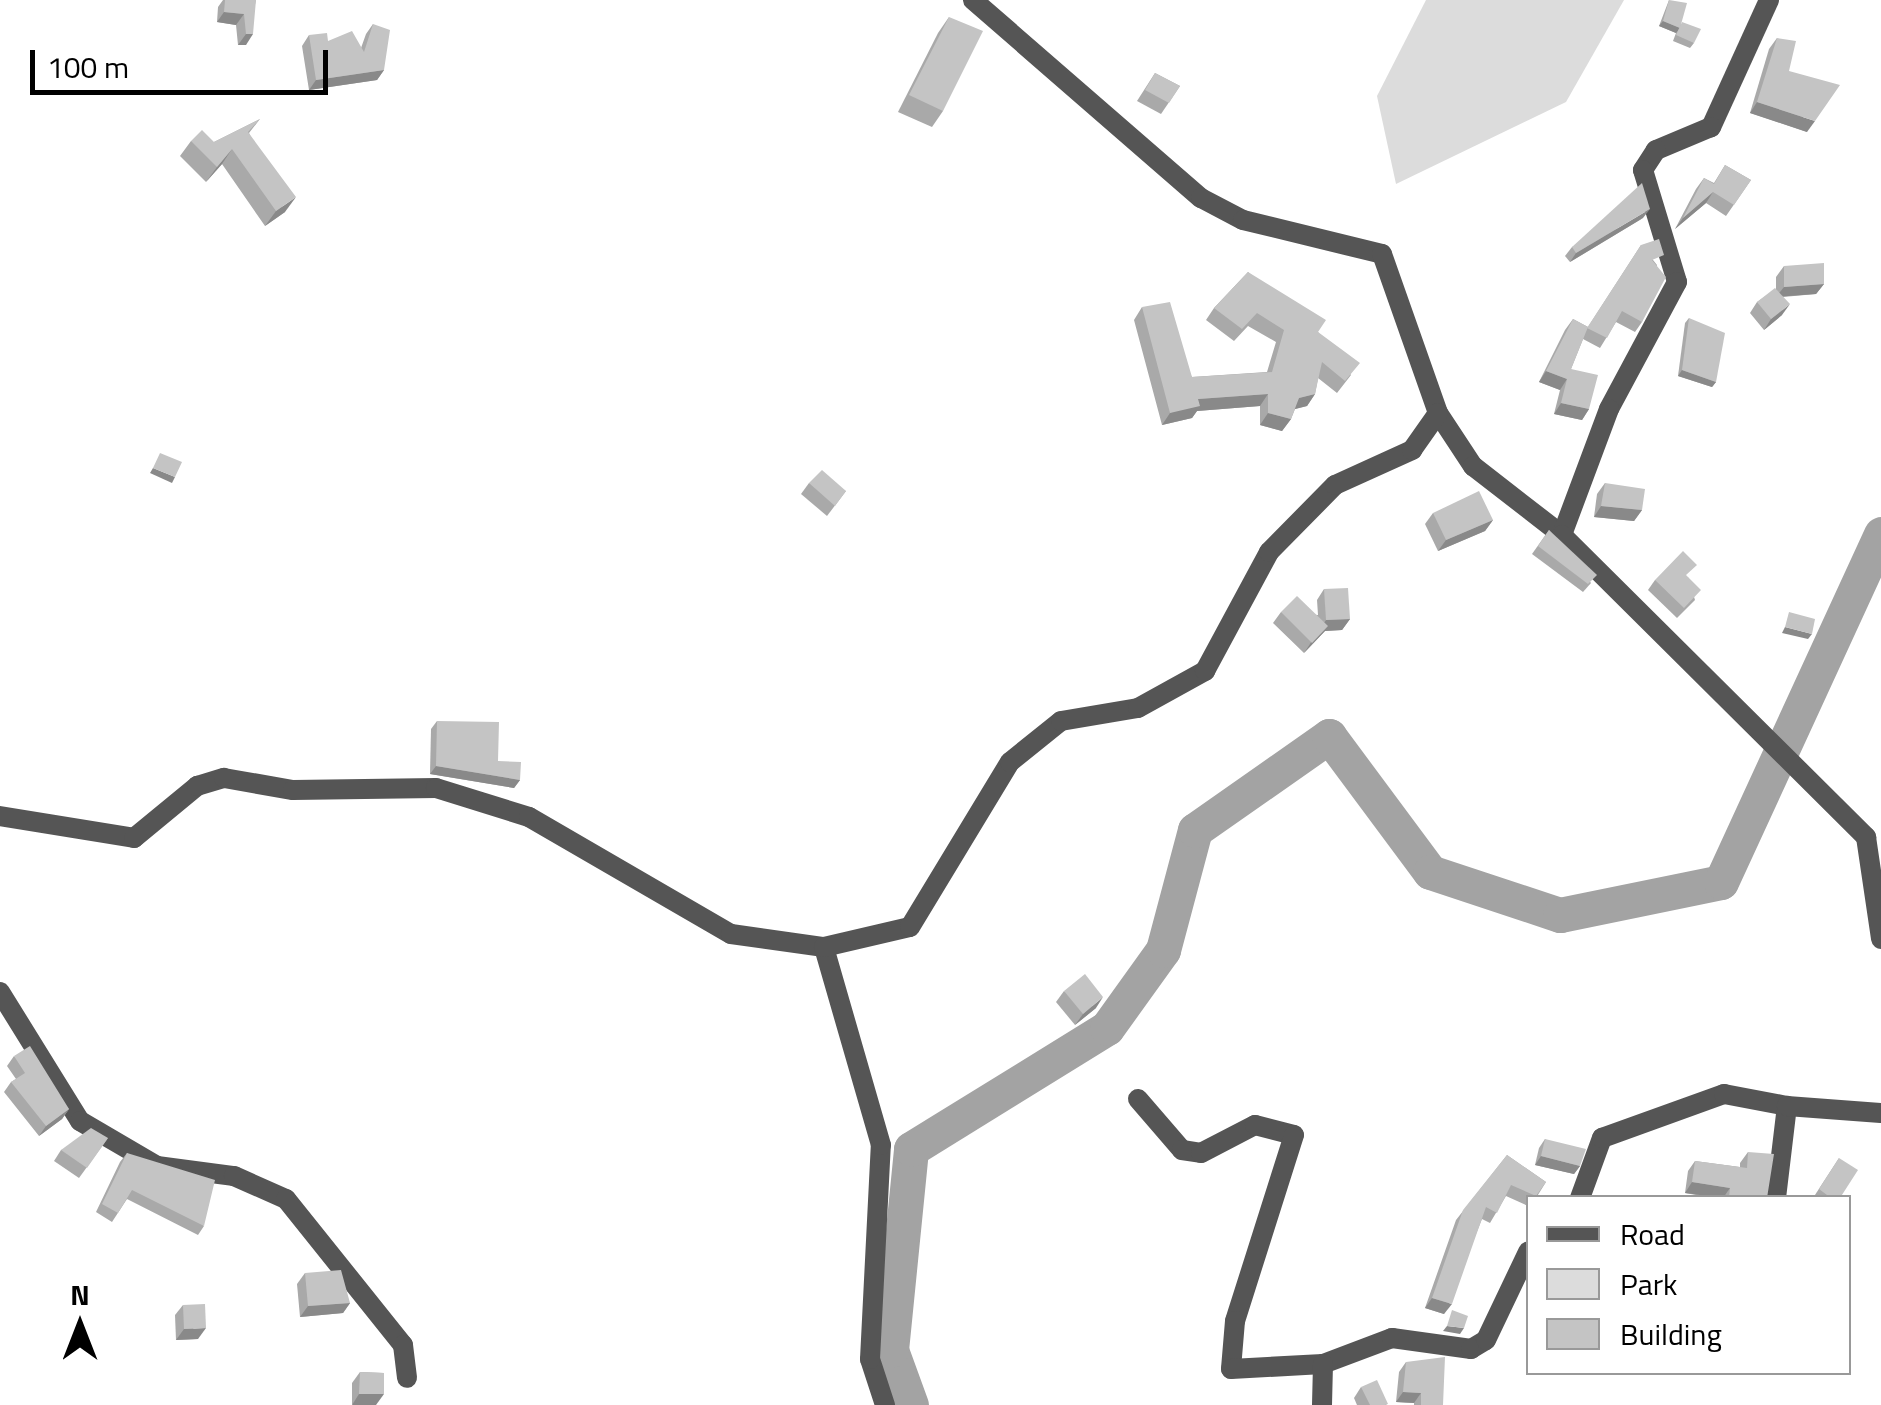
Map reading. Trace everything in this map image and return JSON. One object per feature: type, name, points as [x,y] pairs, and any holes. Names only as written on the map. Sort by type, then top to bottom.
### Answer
[{"type":"street","points":[[972,0],[1201,198],[1243,220],[1382,254],[1438,413],[1474,466],[1562,534],[1755,733],[1797,771],[1830,792],[1866,837],[1881,939]]},
{"type":"street","points":[[1562,534],[1608,409],[1677,282],[1644,170],[1656,150],[1711,127],[1768,0]]},
{"type":"street","points":[[0,816],[134,838],[198,786],[224,778],[293,790],[436,788],[529,816],[731,934],[824,946],[910,927],[1010,762],[1062,721],[1138,708],[1205,670],[1269,552],[1335,485],[1412,450],[1438,413]]},
{"type":"street","points":[[824,946],[882,1145],[870,1359],[885,1405]]},
{"type":"street","points":[[0,992],[80,1120],[157,1166],[234,1176],[286,1199],[403,1345],[406,1378]]},
{"type":"street","points":[[1581,1195],[1602,1138],[1724,1094],[1787,1106],[1881,1113]]},
{"type":"street","points":[[1138,1100],[1182,1150],[1201,1153],[1255,1124],[1294,1135],[1226,1357],[1231,1369],[1252,1374],[1323,1364],[1392,1338],[1470,1350],[1486,1340],[1526,1256]]},
{"type":"street","points":[[1776,1195],[1787,1106]]},
{"type":"street","points":[[1322,1405],[1323,1364]]},
{"type":"green space","points":[[1426,0],[1624,0],[1566,102],[1396,184],[1377,96]]},
{"type":"building","points":[[225,0],[256,0],[253,34],[246,34],[244,14],[224,12]]},
{"type":"building","points":[[1669,0],[1687,3],[1680,28],[1663,21]]},
{"type":"building","points":[[949,17],[983,31],[943,111],[909,95]]},
{"type":"building","points":[[1682,22],[1701,29],[1694,43],[1676,35]]},
{"type":"building","points":[[373,24],[390,30],[384,70],[316,80],[309,35],[327,33],[328,41],[352,31],[364,52]]},
{"type":"building","points":[[1777,38],[1796,41],[1789,71],[1840,85],[1815,121],[1757,102]]},
{"type":"building","points":[[1155,73],[1180,86],[1169,103],[1145,90]]},
{"type":"building","points":[[260,119],[248,132],[296,197],[276,211],[232,149],[217,167],[191,141],[202,130],[214,142]]},
{"type":"building","points":[[1725,165],[1751,180],[1734,205],[1713,192],[1683,218],[1704,178],[1714,184]]},
{"type":"building","points":[[1642,183],[1650,209],[1576,253],[1572,247]]},
{"type":"building","points":[[1659,239],[1664,255],[1652,260],[1666,277],[1642,322],[1622,311],[1607,338],[1587,328],[1641,245]]},
{"type":"building","points":[[1824,263],[1824,284],[1784,287],[1784,266]]},
{"type":"building","points":[[1248,272],[1326,320],[1318,332],[1360,363],[1345,381],[1322,362],[1315,394],[1299,398],[1291,419],[1268,413],[1268,394],[1198,399],[1200,406],[1170,413],[1142,307],[1170,302],[1192,377],[1272,372],[1284,330],[1257,313],[1242,329],[1214,308]]},
{"type":"building","points":[[1775,288],[1790,304],[1771,319],[1757,302]]},
{"type":"building","points":[[1689,318],[1725,333],[1716,382],[1682,370]]},
{"type":"building","points":[[1573,319],[1588,327],[1571,369],[1598,375],[1589,409],[1561,403],[1567,379],[1546,371]]},
{"type":"building","points":[[160,453],[182,462],[175,477],[153,468]]},
{"type":"building","points":[[822,470],[846,491],[835,506],[809,483]]},
{"type":"building","points":[[1605,483],[1645,489],[1642,510],[1601,506]]},
{"type":"building","points":[[1479,491],[1493,520],[1446,540],[1433,513]]},
{"type":"building","points":[[1549,530],[1597,575],[1588,584],[1538,546]]},
{"type":"building","points":[[1683,551],[1697,565],[1686,575],[1701,590],[1684,608],[1655,580]]},
{"type":"building","points":[[1348,588],[1350,619],[1326,620],[1324,589]]},
{"type":"building","points":[[1297,596],[1328,626],[1312,643],[1281,612]]},
{"type":"building","points":[[1789,612],[1815,619],[1812,634],[1785,627]]},
{"type":"building","points":[[437,721],[499,722],[498,761],[521,762],[520,780],[436,766]]},
{"type":"building","points":[[1085,974],[1103,997],[1083,1014],[1064,991]]},
{"type":"building","points":[[30,1046],[69,1109],[46,1126],[11,1082],[25,1073],[14,1056]]},
{"type":"building","points":[[91,1128],[108,1138],[87,1168],[61,1150]]},
{"type":"building","points":[[1545,1139],[1586,1149],[1580,1166],[1541,1156]]},
{"type":"building","points":[[1748,1152],[1774,1154],[1767,1195],[1729,1195],[1730,1188],[1692,1182],[1695,1161],[1747,1168]]},
{"type":"building","points":[[127,1153],[215,1180],[204,1226],[132,1190],[118,1213],[102,1204]]},
{"type":"building","points":[[1507,1155],[1546,1182],[1537,1195],[1511,1185],[1497,1213],[1486,1207],[1452,1304],[1432,1298],[1463,1210]]},
{"type":"building","points":[[1839,1158],[1858,1170],[1842,1195],[1827,1195],[1819,1189]]},
{"type":"building","points":[[341,1270],[350,1303],[308,1306],[305,1273]]},
{"type":"building","points":[[205,1304],[206,1328],[184,1329],[183,1305]]},
{"type":"building","points":[[1452,1310],[1468,1316],[1464,1328],[1447,1326]]},
{"type":"building","points":[[1445,1357],[1443,1405],[1421,1405],[1421,1393],[1403,1392],[1406,1362]]},
{"type":"building","points":[[360,1372],[384,1373],[384,1394],[359,1394]]},
{"type":"building","points":[[1377,1380],[1388,1404],[1370,1405],[1361,1387]]},
{"type":"waterway","points":[[911,1405],[891,1350],[911,1149],[1107,1028],[1163,950],[1195,830],[1329,736],[1430,872],[1560,915],[1721,882],[1881,534]]}]
